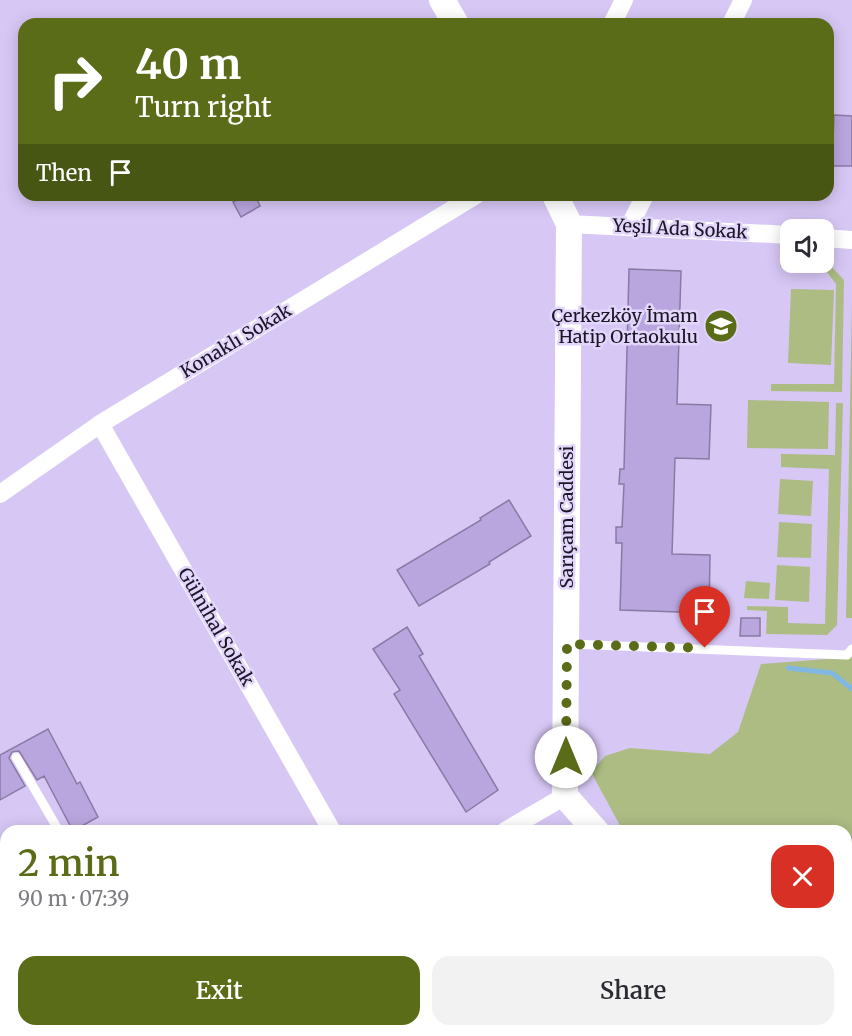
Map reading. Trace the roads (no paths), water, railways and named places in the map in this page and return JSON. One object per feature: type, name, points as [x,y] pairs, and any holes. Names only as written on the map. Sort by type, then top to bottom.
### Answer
[{"type":"street","points":[[442,0],[452,18]]},
{"type":"street","points":[[615,18],[624,0]]},
{"type":"street","points":[[734,18],[743,0]]},
{"type":"street","name":"Konaklı Sokak","points":[[0,494],[100,424],[466,201]]},
{"type":"street","points":[[629,227],[642,201]]},
{"type":"street","name":"Yeşil Ada Sokak","points":[[561,204],[629,227],[780,235]]},
{"type":"street","name":"Sarıçam Caddesi","points":[[561,204],[567,644],[565,796]]},
{"type":"street","points":[[834,239],[852,240]]},
{"type":"street","name":"Gülnihal Sokak","points":[[100,424],[329,825]]},
{"type":"street","points":[[515,825],[565,796],[591,825]]},
{"type":"lane","points":[[567,644],[847,655],[852,649]]},
{"type":"lane","points":[[16,757],[56,825]]},
{"type":"waterway","points":[[788,668],[832,673],[852,689]]},
{"type":"place","name":"Çerkezköy İmam Hatip Ortaokulu","points":[[721,326]]}]
